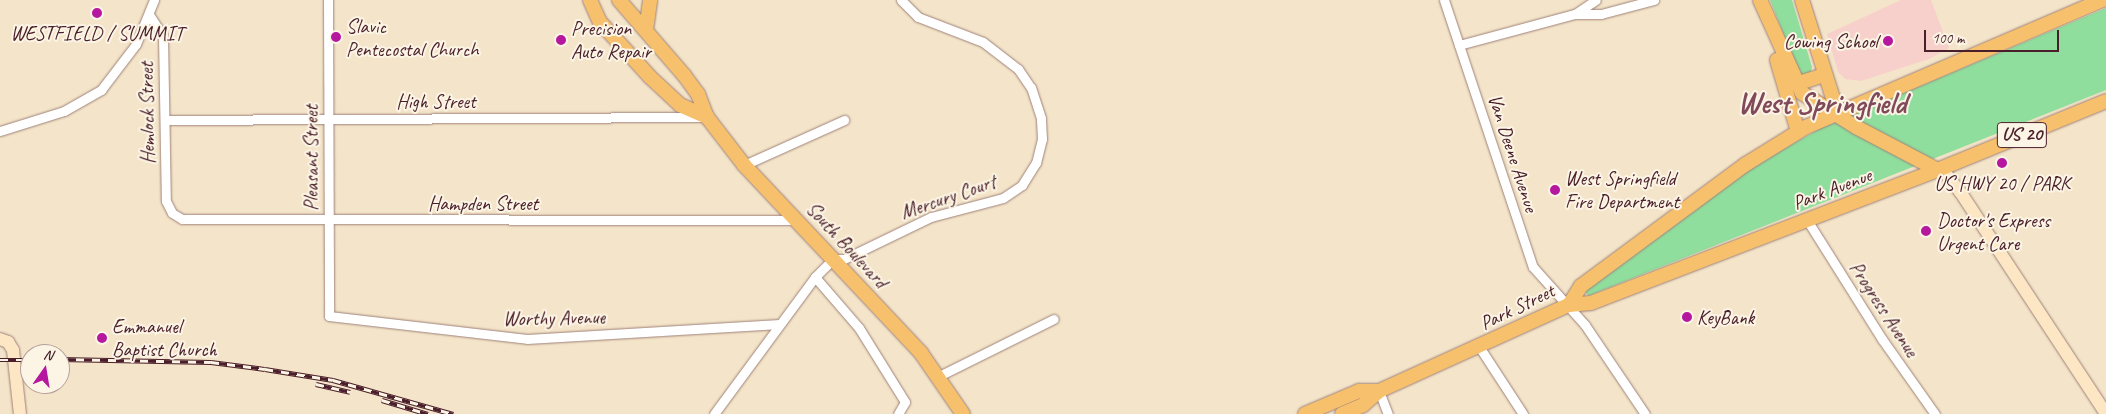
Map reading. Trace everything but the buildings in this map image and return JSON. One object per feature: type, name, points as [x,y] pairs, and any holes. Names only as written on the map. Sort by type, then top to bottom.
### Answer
[{"type":"main road","name":"South Boulevard","points":[[590,0],[600,22],[650,77],[680,105],[707,117]]},
{"type":"main road","name":"South Boulevard","points":[[619,0],[698,94],[707,117],[744,166],[833,259],[939,376],[960,410]]},
{"type":"main road","points":[[646,30],[650,0]]},
{"type":"main road","points":[[1802,0],[1824,75],[1838,114]]},
{"type":"main road","name":"Park Street","points":[[1304,414],[1359,391],[1379,390],[1480,348],[1569,305],[1581,286],[1746,164],[1798,132],[2104,0]]},
{"type":"main road","points":[[1762,5],[1802,94],[1838,114],[1856,127],[1946,174],[1961,193],[2106,414]]},
{"type":"main road","points":[[1762,5],[1798,132]]},
{"type":"main road","points":[[1796,84],[1824,75]]},
{"type":"main road","name":"Park Avenue","points":[[1569,305],[1591,303],[1938,170],[2106,101]]},
{"type":"main road","points":[[0,339],[8,342],[13,350],[20,414]]},
{"type":"main road","name":"Park Street","points":[[1342,414],[1363,405],[1379,390]]},
{"type":"street","points":[[0,132],[64,111],[97,93],[136,44],[150,16],[154,0]]},
{"type":"street","name":"Pleasant Street","points":[[328,0],[329,316]]},
{"type":"street","name":"Mercury Court","points":[[833,259],[844,259],[931,217],[1003,198],[1025,182],[1040,154],[1042,131],[1039,112],[1030,88],[1018,69],[983,42],[918,17],[901,0]]},
{"type":"street","name":"Van Deene Avenue","points":[[1444,0],[1533,267],[1545,284],[1569,305],[1645,414]]},
{"type":"street","points":[[1575,14],[1596,0]]},
{"type":"street","points":[[1459,45],[1575,14],[1601,14],[1654,0]]},
{"type":"street","name":"Hemlock Street","points":[[150,16],[163,36],[166,198],[172,213]]},
{"type":"street","name":"High Street","points":[[165,120],[707,117]]},
{"type":"street","points":[[744,166],[844,120]]},
{"type":"street","name":"Hampden Street","points":[[172,213],[190,220],[796,220]]},
{"type":"street","name":"Progress Avenue","points":[[1807,220],[1882,339],[1935,414]]},
{"type":"street","points":[[714,414],[815,277],[833,259]]},
{"type":"street","points":[[815,277],[859,328],[905,402],[898,414]]},
{"type":"street","name":"Worthy Avenue","points":[[329,316],[527,339],[780,324]]},
{"type":"street","points":[[939,376],[1054,319]]},
{"type":"street","points":[[1480,348],[1523,414]]},
{"type":"street","points":[[1379,390],[1388,414]]},
{"type":"shaded area","name":"Cowing School","points":[[1901,0],[1931,0],[1949,48],[1929,59],[1861,81],[1845,79],[1838,72],[1827,34]]},
{"type":"green space","points":[[1770,0],[1792,0],[1812,67],[1810,75],[1800,76]]},
{"type":"green space","points":[[2106,8],[2106,90],[1588,296],[1585,291],[1757,164],[1823,127]]},
{"type":"railway","points":[[70,359],[211,362],[265,369],[333,380],[453,414]]},
{"type":"railway","points":[[0,360],[20,360]]},
{"type":"railway","points":[[316,384],[350,392]]},
{"type":"railway","points":[[382,400],[428,414]]},
{"type":"place","name":"WESTFIELD / SUMMIT","points":[[97,13]]},
{"type":"place","name":"Slavic Pentecostal Church","points":[[336,37]]},
{"type":"place","name":"Precision Auto Repair","points":[[561,40]]},
{"type":"place","name":"Cowing School","points":[[1888,41]]},
{"type":"place","name":"US HWY 20 / PARK","points":[[2002,163]]},
{"type":"place","name":"West Springfield Fire Department","points":[[1555,190]]},
{"type":"place","name":"Doctor's Express Urgent Care","points":[[1926,231]]},
{"type":"place","name":"KeyBank","points":[[1687,317]]},
{"type":"place","name":"Emmanuel Baptist Church","points":[[102,338]]},
{"type":"district","name":"West Springfield","points":[[1822,103]]}]
